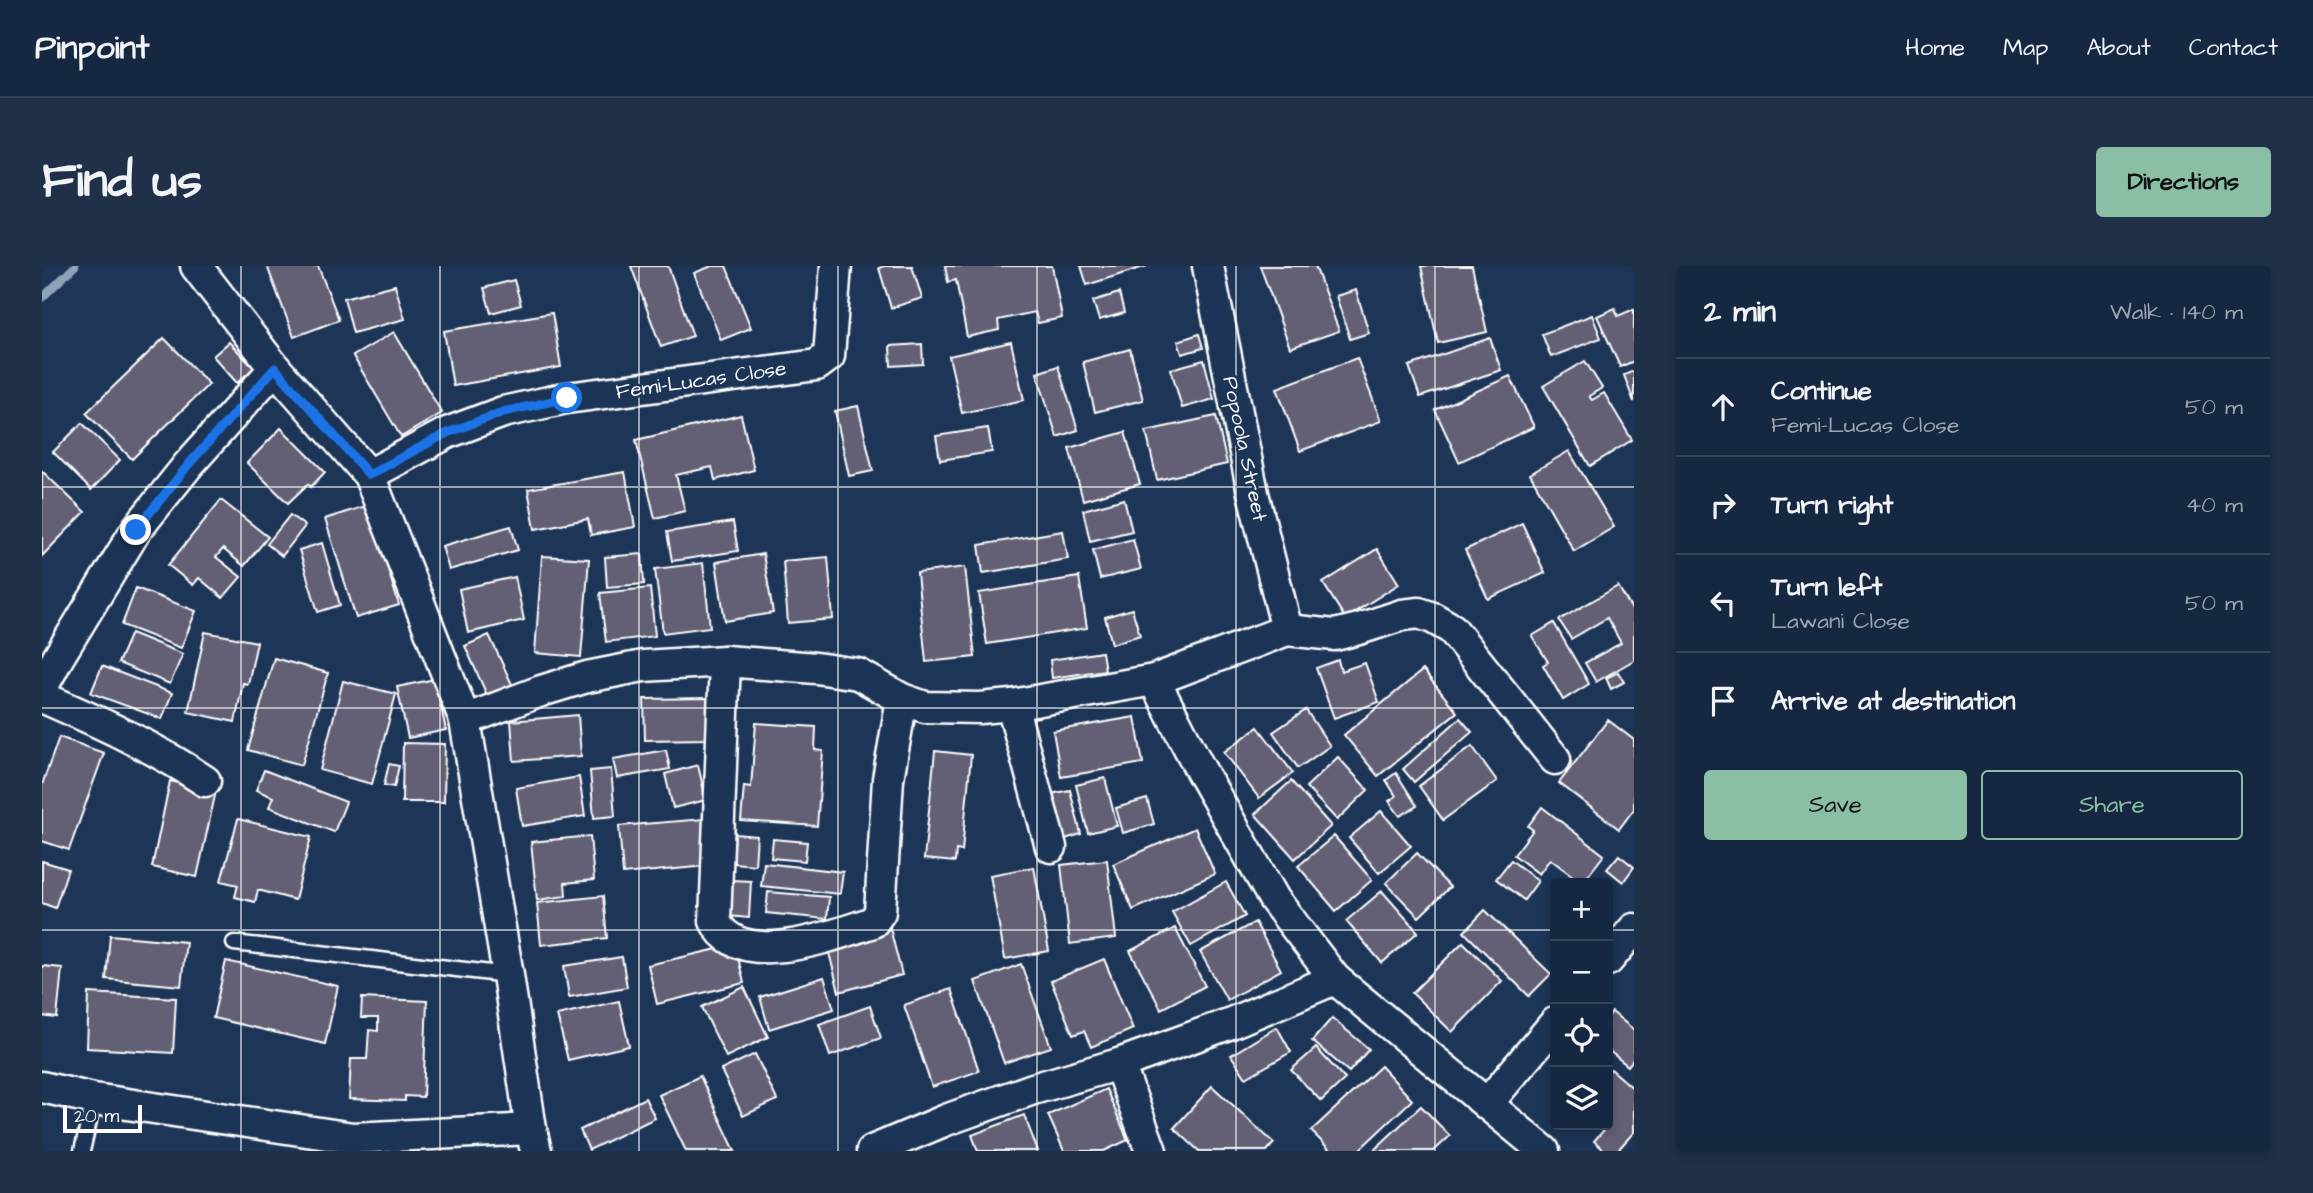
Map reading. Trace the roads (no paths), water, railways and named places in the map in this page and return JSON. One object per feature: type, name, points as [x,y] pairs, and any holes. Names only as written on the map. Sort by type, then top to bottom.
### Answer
[{"type":"street","points":[[42,1087],[94,1100],[355,1144],[533,1140],[465,720],[369,475],[275,368],[196,266]]},
{"type":"street","name":"Femi-Lucas Close","points":[[369,475],[447,433],[503,412],[567,398],[824,362],[829,356],[836,266]]},
{"type":"street","name":"Popoola Street","points":[[1208,266],[1253,493],[1287,631]]},
{"type":"street","points":[[42,688],[136,530],[189,464],[275,368]]},
{"type":"street","points":[[465,720],[587,677],[643,666],[725,661],[858,674],[902,699],[925,707],[980,708],[1012,705],[1154,680],[1287,631],[1335,635],[1402,615],[1419,613],[1452,629],[1555,759]]},
{"type":"street","points":[[725,661],[715,921],[719,929],[752,947],[804,943],[873,922],[877,918],[880,912],[888,779],[902,699]]},
{"type":"street","points":[[1154,680],[1200,769],[1275,899],[1335,979],[1544,1151]]},
{"type":"street","points":[[42,697],[134,738],[205,781]]},
{"type":"street","points":[[1012,705],[1051,847]]},
{"type":"street","points":[[1613,954],[1634,929]]},
{"type":"street","points":[[872,1151],[946,1120],[1033,1089],[1119,1064],[1231,1023],[1335,979]]},
{"type":"street","points":[[1487,1104],[1550,1029]]},
{"type":"street","points":[[1119,1064],[1151,1151]]},
{"type":"lane","points":[[234,943],[508,975]]},
{"type":"lane","points":[[82,1151],[94,1100]]},
{"type":"waterway","points":[[42,298],[75,266]]}]
